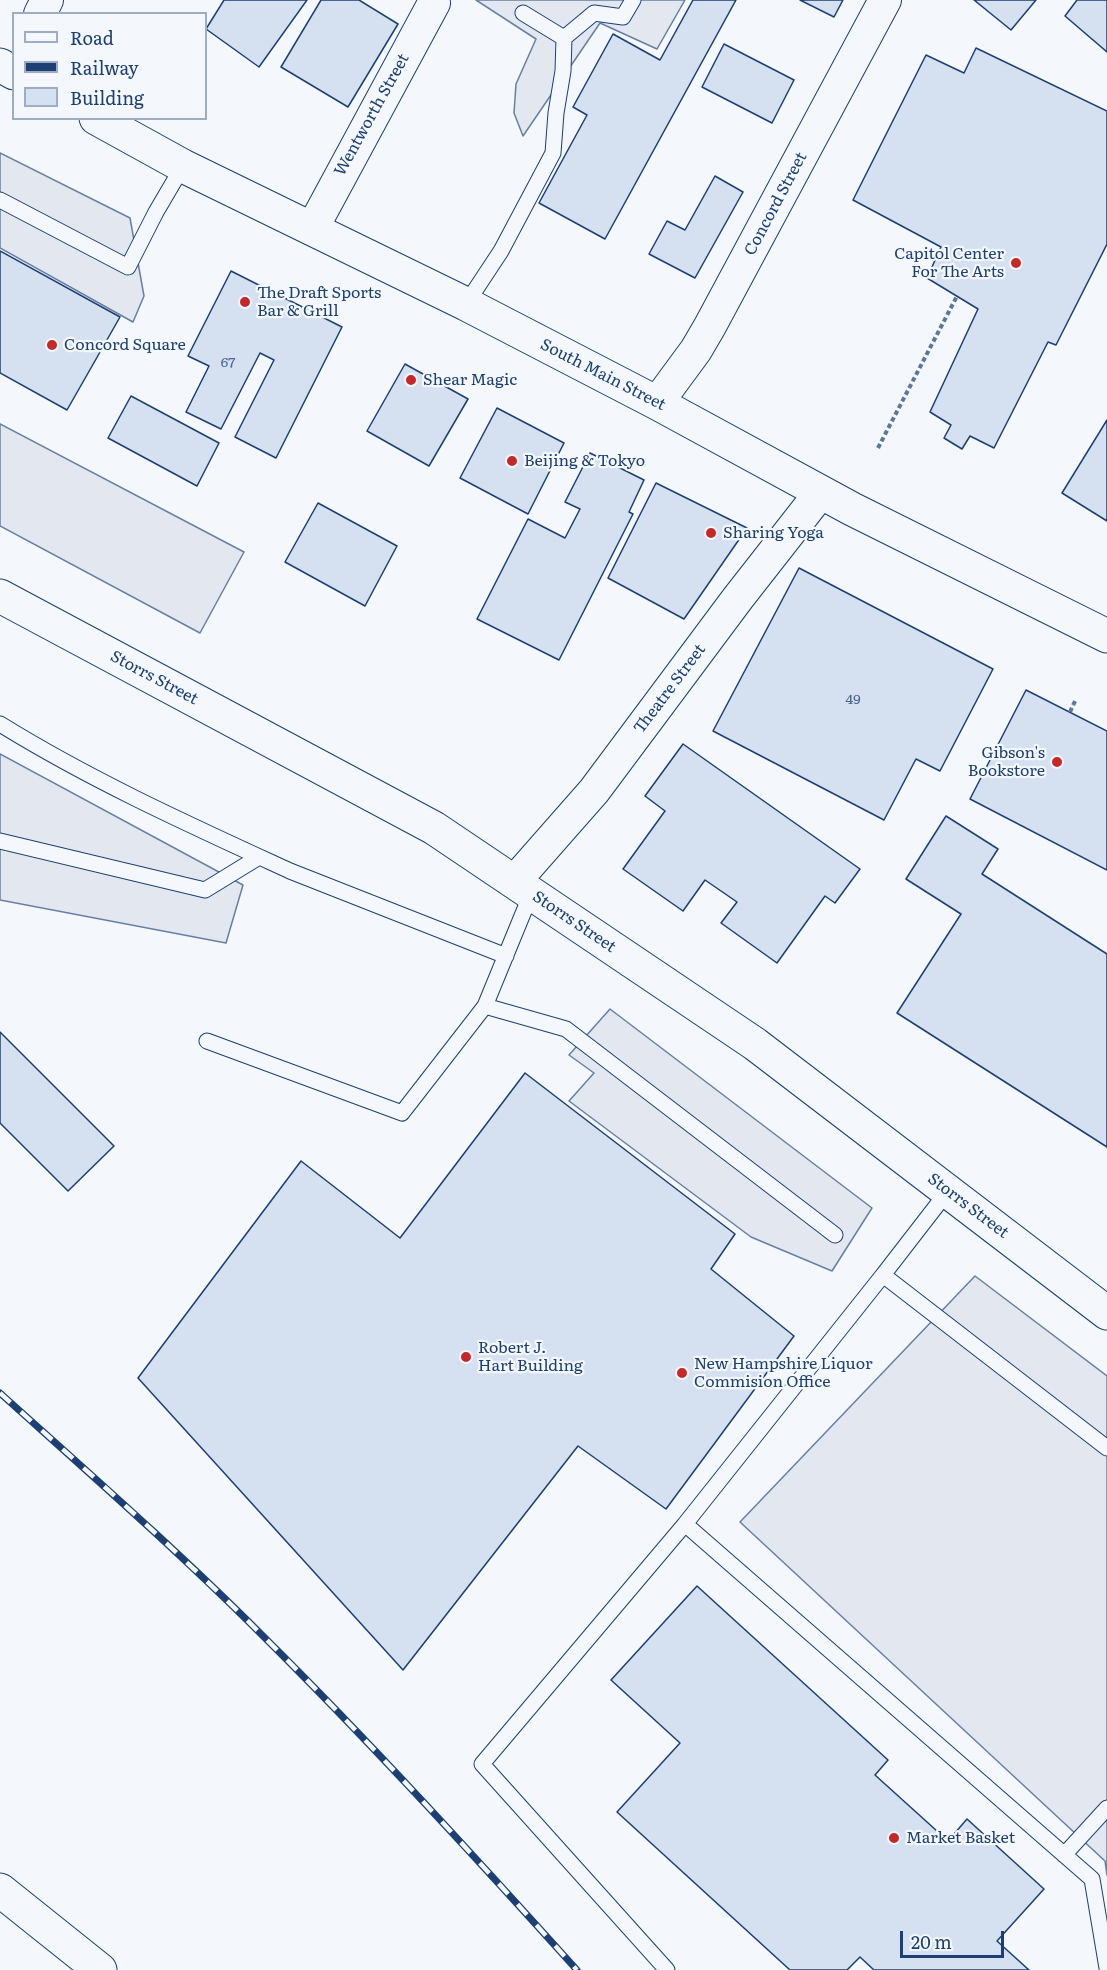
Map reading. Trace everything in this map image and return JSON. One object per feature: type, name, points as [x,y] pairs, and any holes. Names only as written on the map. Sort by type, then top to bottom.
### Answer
[{"type":"main road","name":"South Main Street","points":[[100,120],[183,166],[466,304],[657,403],[821,492],[1107,636]]},
{"type":"main road","name":"Storrs Street","points":[[0,596],[434,828],[755,1044],[1107,1313]]},
{"type":"main road","points":[[0,1890],[100,1970]]},
{"type":"street","name":"Concord Street","points":[[657,403],[696,350],[710,326],[885,0]]},
{"type":"street","name":"Wentworth Street","points":[[312,229],[434,3]]},
{"type":"street","name":"Theatre Street","points":[[523,888],[738,598],[821,492]]},
{"type":"lane","points":[[466,304],[501,251],[553,153],[556,113],[564,71],[564,39],[594,13],[623,17],[633,0]]},
{"type":"lane","points":[[523,13],[564,39]]},
{"type":"lane","points":[[0,200],[128,267],[183,166]]},
{"type":"lane","points":[[0,724],[35,746],[179,820],[259,857],[506,956]]},
{"type":"lane","points":[[0,841],[205,890],[259,857]]},
{"type":"lane","points":[[207,1041],[402,1113],[485,1006],[506,956],[523,888]]},
{"type":"lane","points":[[485,1006],[566,1029],[835,1235]]},
{"type":"lane","points":[[667,1970],[482,1764],[686,1524],[948,1191]]},
{"type":"lane","points":[[883,1275],[1107,1448]]},
{"type":"lane","points":[[686,1524],[1092,1879],[1106,1959]]},
{"type":"lane","points":[[1064,1855],[1107,1808]]},
{"type":"path","points":[[878,448],[957,296]]},
{"type":"path","points":[[1070,712],[1076,699]]},
{"type":"shaded area","points":[[476,0],[685,0],[657,49],[600,23],[523,136],[514,113],[516,84],[536,39]]},
{"type":"shaded area","points":[[0,153],[130,218],[144,296],[133,322],[0,248]]},
{"type":"shaded area","points":[[0,424],[244,552],[200,633],[0,526]]},
{"type":"shaded area","points":[[0,754],[243,885],[226,943],[0,900]]},
{"type":"shaded area","points":[[610,1009],[872,1208],[832,1271],[751,1237],[569,1101],[594,1073],[569,1055]]},
{"type":"shaded area","points":[[975,1276],[1107,1376],[1107,1875],[1105,1861],[740,1522]]},
{"type":"building","points":[[224,0],[307,0],[259,67],[207,30]]},
{"type":"building","points":[[321,0],[359,0],[398,24],[348,107],[281,67]]},
{"type":"building","points":[[693,0],[736,0],[605,239],[539,203],[587,115],[573,107],[613,34],[660,60]]},
{"type":"building","points":[[800,0],[843,0],[834,17]]},
{"type":"building","points":[[974,0],[1036,0],[1011,30]]},
{"type":"building","points":[[1077,0],[1107,0],[1107,52],[1065,16]]},
{"type":"building","points":[[724,44],[794,80],[772,123],[702,87]]},
{"type":"building","name":"Capitol Center For The Arts","points":[[976,48],[1107,111],[1107,244],[1056,345],[1048,342],[994,448],[970,436],[962,449],[944,438],[951,425],[930,412],[978,309],[927,278],[941,247],[853,200],[926,55],[964,73]]},
{"type":"building","points":[[715,176],[743,192],[695,278],[649,254],[667,221],[685,230]]},
{"type":"building","name":"Concord Square","points":[[0,251],[120,317],[67,410],[0,373]]},
{"type":"building","points":[[231,271],[342,327],[276,458],[235,437],[274,360],[260,353],[221,429],[186,412],[209,366],[188,356]]},
{"type":"building","points":[[405,364],[468,399],[429,466],[367,431]]},
{"type":"building","points":[[131,396],[219,443],[197,486],[108,438]]},
{"type":"building","name":"Beijing & Tokyo","points":[[497,408],[564,443],[528,514],[460,478]]},
{"type":"building","points":[[1107,420],[1107,521],[1062,493]]},
{"type":"building","points":[[590,453],[644,480],[629,512],[633,514],[559,660],[477,619],[528,519],[565,538],[580,509],[565,502]]},
{"type":"building","points":[[656,483],[747,528],[684,619],[608,578]]},
{"type":"building","points":[[318,503],[397,546],[365,606],[285,562]]},
{"type":"building","points":[[799,568],[993,669],[940,771],[916,759],[884,820],[713,731]]},
{"type":"building","points":[[1026,690],[1107,731],[1107,870],[970,799]]},
{"type":"building","points":[[683,744],[860,869],[835,903],[825,896],[777,963],[721,923],[737,902],[705,880],[683,911],[623,869],[665,811],[645,796]]},
{"type":"building","points":[[946,816],[998,849],[982,874],[1107,954],[1107,1147],[897,1013],[961,914],[906,879]]},
{"type":"building","points":[[0,1032],[114,1146],[68,1191],[0,1123]]},
{"type":"building","name":"Robert J. Hart Building","points":[[525,1073],[735,1234],[711,1269],[794,1336],[666,1509],[578,1446],[403,1670],[138,1378],[301,1161],[400,1238]]},
{"type":"building","points":[[697,1586],[888,1760],[875,1775],[948,1841],[967,1819],[1044,1889],[997,1941],[1029,1970],[874,1970],[860,1957],[847,1970],[790,1970],[617,1812],[680,1743],[611,1680]]},
{"type":"railway","points":[[0,1393],[166,1543],[263,1636],[462,1843],[577,1970]]},
{"type":"place","name":"Capitol Center For The Arts","points":[[1016,263]]},
{"type":"place","name":"The Draft Sports Bar & Grill","points":[[245,302]]},
{"type":"place","name":"Concord Square","points":[[52,345]]},
{"type":"place","name":"Shear Magic","points":[[411,380]]},
{"type":"place","name":"Beijing & Tokyo","points":[[512,461]]},
{"type":"place","name":"Sharing Yoga","points":[[711,533]]},
{"type":"place","name":"Gibson's Bookstore","points":[[1057,762]]},
{"type":"place","name":"Robert J. Hart Building","points":[[466,1357]]},
{"type":"place","name":"New Hampshire Liquor Commision Office","points":[[682,1373]]},
{"type":"place","name":"Market Basket","points":[[894,1838]]}]
